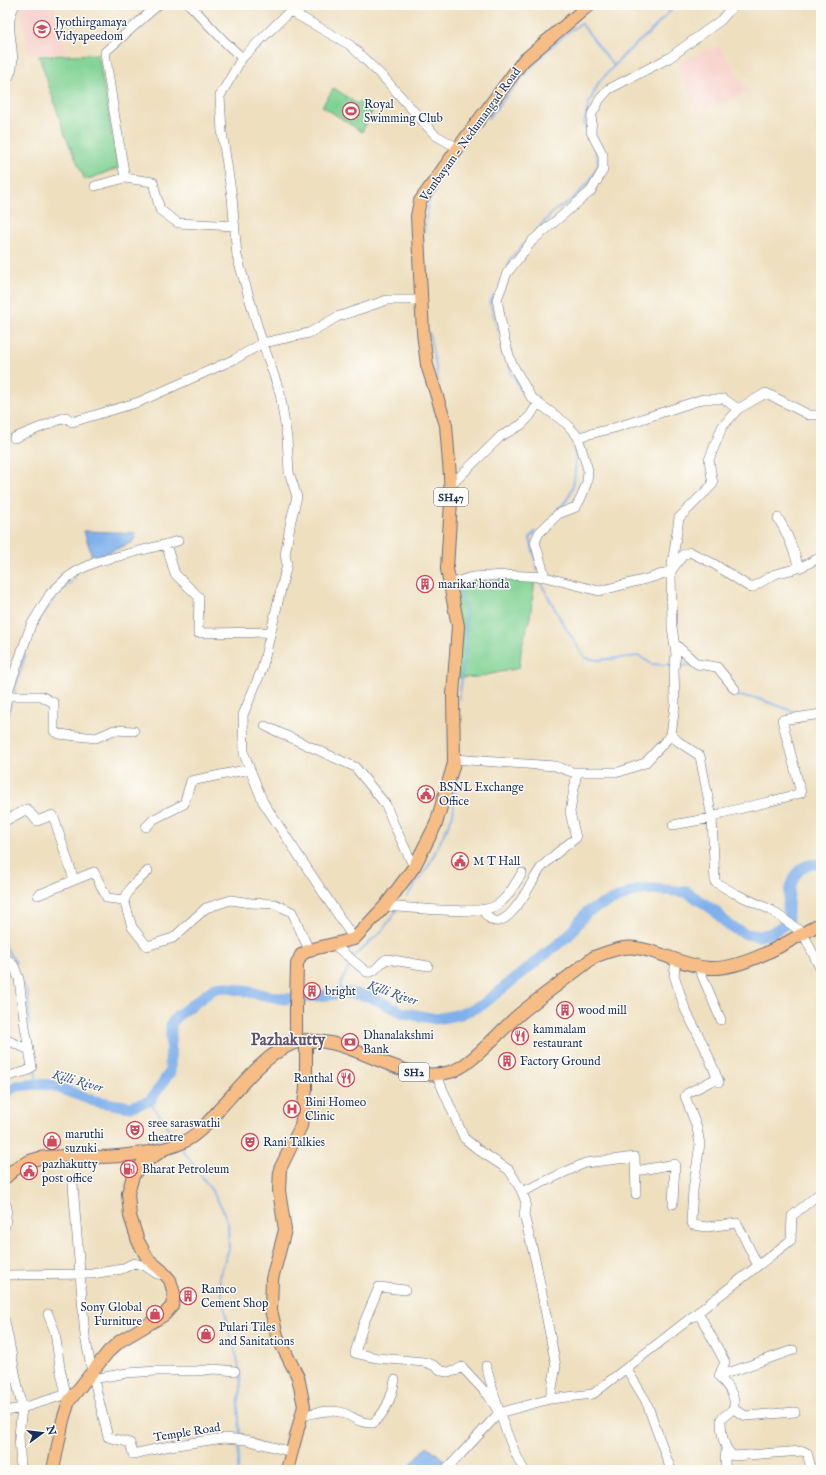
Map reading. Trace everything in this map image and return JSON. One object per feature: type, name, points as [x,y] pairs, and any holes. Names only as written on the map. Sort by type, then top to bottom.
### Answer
[{"type":"main road","name":"Vembayam - Nedumangad Road","points":[[354,939],[385,906],[414,867],[436,824],[450,780],[453,759],[453,695],[458,626],[447,569],[451,501],[446,425],[428,365],[423,333],[417,216],[420,201],[523,61],[589,5]]},
{"type":"main road","name":"SH2","points":[[301,1041],[323,1041],[339,1045],[409,1071],[422,1074],[451,1072],[465,1065],[520,1013],[594,957],[608,952],[635,948],[698,966],[710,968],[724,967],[744,961],[783,945],[821,923]]},
{"type":"main road","points":[[287,1470],[304,1406],[298,1377],[278,1336],[271,1310],[272,1279],[285,1230],[279,1191],[280,1170],[301,1126],[306,1089],[296,1007],[297,964],[301,955],[309,950],[354,939]]},
{"type":"main road","points":[[5,1178],[28,1160],[41,1157],[56,1155],[98,1157],[124,1155],[166,1148],[180,1143],[193,1136],[205,1126],[254,1072],[287,1045],[301,1041]]},
{"type":"main road","points":[[53,1470],[68,1398],[93,1375],[108,1352],[120,1342],[164,1315],[172,1306],[174,1294],[170,1280],[148,1259],[138,1241],[130,1216],[128,1193],[133,1176],[137,1170],[166,1148]]},
{"type":"street","points":[[5,77],[9,76],[12,70],[10,23],[11,11],[15,5]]},
{"type":"street","points":[[126,178],[105,52],[158,5]]},
{"type":"street","points":[[190,5],[242,58]]},
{"type":"street","points":[[545,577],[535,542],[539,533],[558,514],[576,508],[587,482],[588,470],[578,437],[567,424],[532,397],[512,362],[504,338],[497,299],[507,273],[532,241],[591,191],[603,170],[602,155],[591,132],[592,114],[600,99],[609,89],[669,58],[721,20],[734,5]]},
{"type":"street","points":[[354,939],[263,802],[244,754],[243,715],[262,669],[287,564],[285,555],[291,520],[297,497],[289,472],[287,438],[280,392],[262,343],[238,256],[232,197],[222,132],[220,96],[242,58],[291,8],[350,45],[385,79],[435,135],[458,148]]},
{"type":"street","points":[[95,186],[126,178],[153,182],[160,210],[178,223],[235,226]]},
{"type":"street","points":[[14,438],[66,416],[72,422],[139,402],[235,359],[262,343],[309,333],[338,317],[387,300],[421,300]]},
{"type":"street","points":[[453,759],[555,766],[572,772],[619,772],[645,763],[671,735],[675,705],[674,669],[676,654],[672,627],[671,571],[679,518],[713,484],[709,460],[722,427],[738,409],[766,393],[809,415],[821,415]]},
{"type":"street","points":[[578,437],[614,428],[703,399],[724,399],[738,409]]},
{"type":"street","points":[[450,486],[501,436],[521,425],[530,416],[538,403]]},
{"type":"street","points":[[778,518],[787,532],[799,568]]},
{"type":"street","points":[[5,708],[7,696],[31,625],[50,594],[56,588],[79,570],[96,562],[178,541]]},
{"type":"street","points":[[166,544],[175,574],[199,597],[198,633],[271,632]]},
{"type":"street","points":[[449,584],[472,577],[506,575],[545,577],[599,591],[671,571],[683,555],[690,552],[714,564],[751,588],[775,574],[799,568],[821,557]]},
{"type":"street","points":[[674,643],[697,664],[717,667],[735,690]]},
{"type":"street","points":[[7,696],[41,696],[54,703],[54,731],[59,734],[96,738],[114,730],[134,731]]},
{"type":"street","points":[[673,825],[712,818],[722,813],[801,793],[782,720],[821,714]]},
{"type":"street","points":[[265,726],[355,767],[386,805],[414,867]]},
{"type":"street","points":[[671,735],[700,756],[712,818],[715,882],[734,893],[771,910],[803,933],[821,970]]},
{"type":"street","points":[[146,827],[154,819],[184,804],[191,781],[250,769]]},
{"type":"street","points":[[483,909],[488,918],[494,921],[500,921],[508,917],[514,911],[540,869],[576,838],[570,812],[577,772]]},
{"type":"street","points":[[5,821],[27,809],[37,821],[53,815],[74,880]]},
{"type":"street","points":[[148,870],[131,887],[124,900],[132,926],[147,946],[173,938],[206,908],[231,900],[275,904],[292,912],[309,950]]},
{"type":"street","points":[[38,895],[94,872],[107,898],[124,900]]},
{"type":"street","points":[[385,906],[461,911],[483,909],[495,906],[502,900],[522,874]]},
{"type":"street","points":[[333,944],[370,973],[374,971],[383,960],[388,959],[428,966]]},
{"type":"street","points":[[5,957],[14,966],[19,980],[32,1067],[27,1071],[5,1077]]},
{"type":"street","points":[[676,960],[674,975],[684,1009],[705,1048],[718,1080],[688,1093],[685,1096],[697,1128],[700,1144],[693,1190],[691,1221],[693,1225],[707,1227],[737,1223],[758,1266]]},
{"type":"street","points":[[698,966],[721,1020]]},
{"type":"street","points":[[5,1039],[29,1050]]},
{"type":"street","points":[[436,1074],[464,1138],[480,1151],[509,1170],[526,1202],[524,1215],[536,1262],[556,1366],[550,1399]]},
{"type":"street","points":[[522,1192],[585,1163],[635,1157],[636,1194]]},
{"type":"street","points":[[636,1171],[675,1164],[673,1204]]},
{"type":"street","points":[[73,1185],[85,1336],[93,1375],[156,1371],[196,1371],[215,1368],[235,1371]]},
{"type":"street","points":[[446,1470],[499,1413],[550,1399],[593,1394],[792,1240],[792,1216],[821,1192]]},
{"type":"street","points":[[5,1204],[5,1226]]},
{"type":"street","points":[[5,1275],[80,1274],[105,1272],[122,1268],[134,1263],[145,1266],[157,1274],[165,1275]]},
{"type":"street","points":[[405,1290],[379,1287],[364,1325],[356,1353],[377,1358],[424,1362],[447,1372],[455,1371],[462,1367],[488,1395],[499,1413]]},
{"type":"street","points":[[698,1312],[725,1362],[719,1376]]},
{"type":"street","points":[[5,1411],[68,1398],[60,1368],[54,1332],[48,1314]]},
{"type":"street","points":[[5,1320],[22,1408],[19,1435],[20,1470]]},
{"type":"street","points":[[719,1376],[793,1350]]},
{"type":"street","points":[[486,1366],[499,1413],[524,1470]]},
{"type":"street","points":[[626,1368],[646,1401],[671,1470]]},
{"type":"street","name":"Temple Road","points":[[93,1375],[108,1437],[130,1443],[133,1454],[170,1446],[224,1438],[247,1440],[292,1452]]},
{"type":"street","points":[[719,1376],[730,1389],[735,1399],[733,1409],[721,1419],[721,1427],[726,1448],[726,1470]]},
{"type":"street","points":[[301,1416],[332,1411],[342,1412],[361,1422],[373,1423],[380,1418],[392,1395],[395,1380]]},
{"type":"street","points":[[733,1409],[746,1416],[795,1412]]},
{"type":"street","points":[[726,1448],[733,1456],[803,1451],[807,1453],[810,1464]]},
{"type":"shaded area","name":"Jyothirgamaya Vidyapeedom","points":[[20,5],[55,5],[66,53],[29,54]]},
{"type":"shaded area","points":[[719,45],[728,61],[751,93],[726,101],[708,109],[698,116],[692,96],[677,65]]},
{"type":"green space","points":[[98,54],[118,168],[85,180],[65,135],[39,56]]},
{"type":"green space","name":"Royal Swimming Club","points":[[334,88],[357,104],[361,100],[374,108],[362,132],[322,106]]},
{"type":"green space","points":[[468,579],[535,580],[530,617],[522,646],[519,668],[478,677],[458,678],[454,597],[458,581]]},
{"type":"water","points":[[84,531],[136,533],[133,542],[93,559]]},
{"type":"water","points":[[427,1446],[445,1460],[436,1470],[418,1470],[411,1464]]},
{"type":"waterway","points":[[588,131],[584,123],[589,103],[599,82],[627,52],[649,33],[676,5]]},
{"type":"waterway","points":[[488,118],[543,55],[581,23],[614,66]]},
{"type":"waterway","points":[[535,232],[555,210],[573,199],[590,181],[599,164],[594,146]]},
{"type":"waterway","points":[[424,232],[429,200],[436,189]]},
{"type":"waterway","points":[[508,266],[512,257],[524,244]]},
{"type":"waterway","points":[[425,264],[426,286]]},
{"type":"waterway","points":[[494,295],[490,303],[498,331]]},
{"type":"waterway","points":[[429,332],[439,383]]},
{"type":"waterway","points":[[509,366],[511,373],[527,400]]},
{"type":"waterway","points":[[557,511],[563,505],[573,486],[576,465],[574,438]]},
{"type":"waterway","points":[[535,532],[530,538],[538,571]]},
{"type":"waterway","points":[[34,628],[57,594],[75,578]]},
{"type":"waterway","points":[[541,583],[562,622],[585,658],[599,660],[639,656],[652,664],[672,665]]},
{"type":"waterway","points":[[457,585],[466,609],[466,647],[459,700]]},
{"type":"waterway","points":[[14,693],[25,655]]},
{"type":"waterway","points":[[678,665],[694,666]]},
{"type":"waterway","points":[[732,691],[736,696],[756,698],[798,713]]},
{"type":"waterway","points":[[5,725],[12,699]]},
{"type":"waterway","points":[[407,896],[428,867],[453,815],[458,768]]},
{"type":"waterway","name":"Killi River","points":[[5,1092],[17,1086],[37,1084],[51,1085],[94,1101],[130,1107],[150,1101],[170,1072],[171,1024],[177,1016],[215,988],[225,987],[284,999],[349,993],[368,996],[404,1013],[436,1019],[461,1014],[482,1005],[568,936],[587,912],[638,890],[652,889],[687,892],[715,911],[729,926],[746,934],[759,936],[771,933],[788,923],[788,899],[792,883],[799,870],[811,864],[821,864]]},
{"type":"waterway","points":[[353,957],[382,931],[397,910]]},
{"type":"waterway","points":[[5,947],[16,963]]},
{"type":"waterway","points":[[336,994],[350,964]]},
{"type":"waterway","points":[[24,984],[28,996],[29,1024]]},
{"type":"waterway","points":[[35,1068],[37,1084]]},
{"type":"waterway","points":[[150,1101],[175,1138]]},
{"type":"waterway","points":[[182,1149],[212,1191],[222,1208],[228,1223],[229,1249],[219,1277],[230,1336],[237,1357],[240,1375],[241,1390],[238,1404],[240,1434]]},
{"type":"waterway","points":[[238,1470],[239,1444]]},
{"type":"place","name":"Jyothirgamaya Vidyapeedom","points":[[42,29]]},
{"type":"place","name":"Royal Swimming Club","points":[[351,111]]},
{"type":"place","name":"marikar honda","points":[[425,584]]},
{"type":"place","name":"BSNL Exchange Office","points":[[426,794]]},
{"type":"place","name":"M T Hall","points":[[460,861]]},
{"type":"place","name":"bright","points":[[312,991]]},
{"type":"place","name":"wood mill","points":[[565,1010]]},
{"type":"place","name":"kammalam restaurant","points":[[520,1036]]},
{"type":"place","name":"Dhanalakshmi Bank","points":[[350,1042]]},
{"type":"place","name":"Factory Ground","points":[[507,1061]]},
{"type":"place","name":"Ranthal","points":[[346,1078]]},
{"type":"place","name":"Bini Homeo Clinic","points":[[292,1109]]},
{"type":"place","name":"sree saraswathi theatre","points":[[135,1130]]},
{"type":"place","name":"maruthi suzuki","points":[[52,1141]]},
{"type":"place","name":"Rani Talkies","points":[[250,1142]]},
{"type":"place","name":"Bharat Petroleum","points":[[129,1169]]},
{"type":"place","name":"pazhakutty post office","points":[[29,1171]]},
{"type":"place","name":"Ramco Cement Shop","points":[[188,1296]]},
{"type":"place","name":"Sony Global Furniture","points":[[155,1314]]},
{"type":"place","name":"Pulari Tiles and Sanitations","points":[[206,1334]]},
{"type":"district","name":"Pazhakutty","points":[[288,1039]]}]
